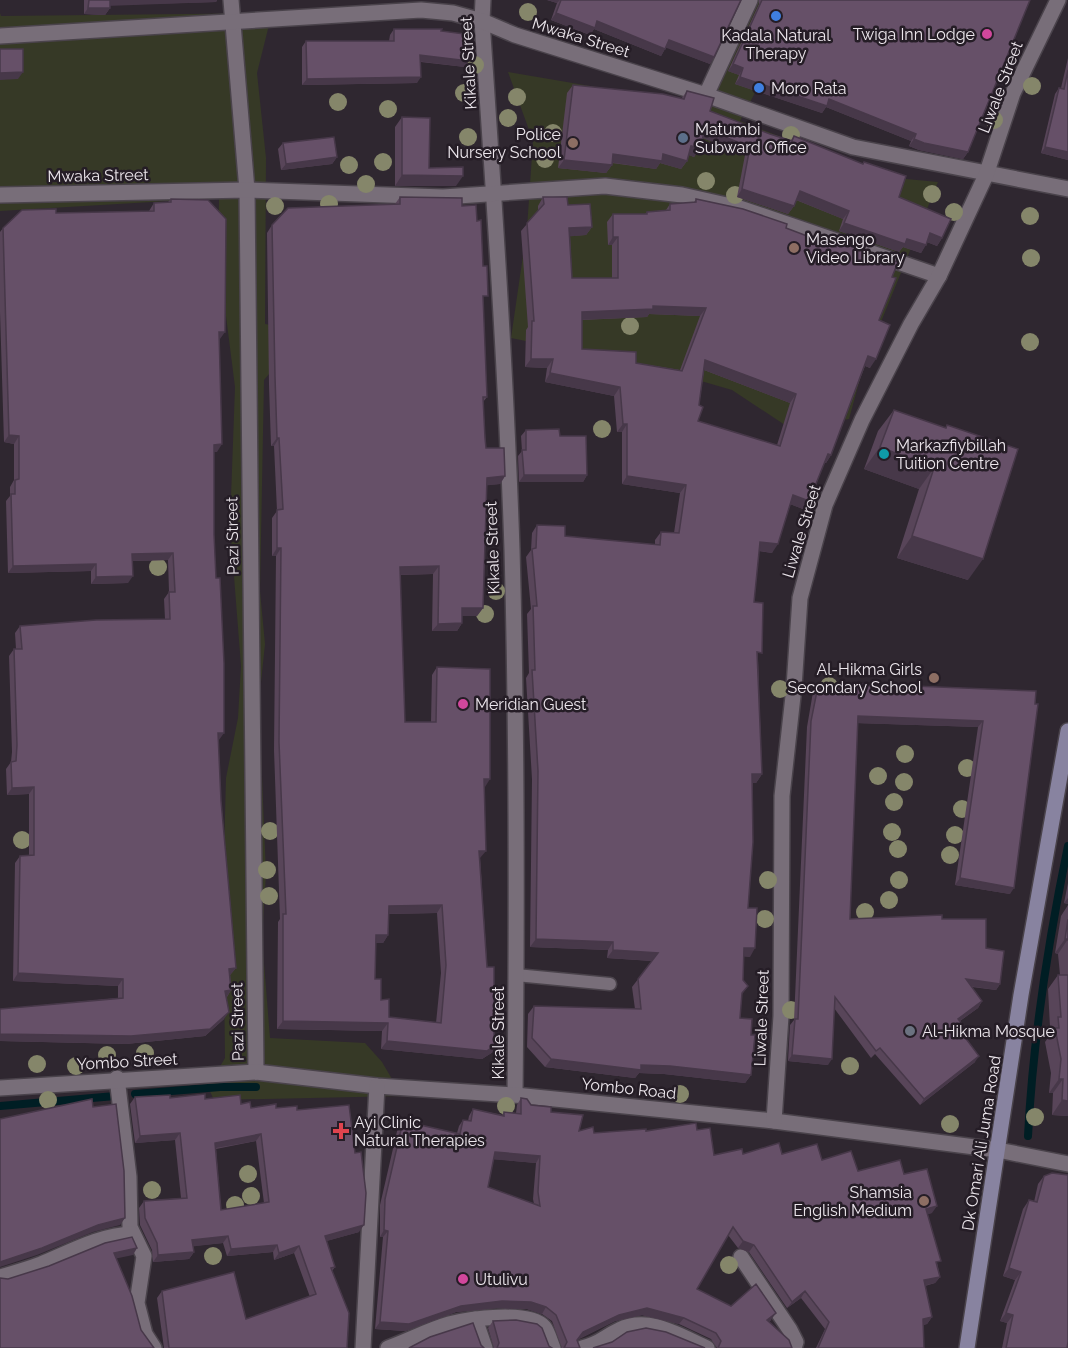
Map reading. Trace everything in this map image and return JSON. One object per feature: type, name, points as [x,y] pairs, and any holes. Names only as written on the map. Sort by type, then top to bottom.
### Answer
[{"type":"street","name":"Pazi Street","points":[[231,0],[235,22],[247,190],[256,1072]]},
{"type":"street","name":"Kikale Street","points":[[483,0],[482,21],[494,194],[512,550],[515,1095]]},
{"type":"street","points":[[706,95],[750,0]]},
{"type":"street","name":"Liwale Street","points":[[774,1121],[781,1016],[782,796],[794,687],[800,598],[825,505],[862,420],[911,324],[939,276],[986,175],[1013,93],[1058,0]]},
{"type":"street","name":"Mwaka Street","points":[[0,36],[421,10],[453,13],[482,21],[559,50],[706,95],[853,147],[986,175],[1068,189]]},
{"type":"street","name":"Mwaka Street","points":[[0,195],[247,190],[379,197],[442,197],[605,186],[682,195],[740,208],[939,276]]},
{"type":"street","name":"Dk Omari Ali Juma Road","points":[[967,1348],[1022,995],[1068,731]]},
{"type":"street","name":"Yombo Street","points":[[0,1088],[117,1078],[256,1072]]},
{"type":"street","name":"Yombo Road","points":[[256,1072],[377,1086],[515,1095],[774,1121],[998,1150],[1068,1164]]},
{"type":"street","points":[[117,1078],[129,1177],[132,1234],[144,1257],[137,1295],[139,1317],[149,1342],[154,1348]]},
{"type":"street","points":[[363,1348],[377,1086]]},
{"type":"street","points":[[0,1277],[38,1265],[95,1242],[120,1234],[132,1234]]},
{"type":"street","points":[[741,1257],[790,1330],[796,1342],[795,1348]]},
{"type":"street","points":[[475,1319],[485,1348]]},
{"type":"street","points":[[388,1348],[449,1324],[475,1319],[534,1320],[544,1327],[553,1348]]},
{"type":"street","points":[[582,1348],[600,1346],[616,1331],[630,1325],[672,1330],[707,1348]]},
{"type":"lane","points":[[516,975],[610,984]]},
{"type":"green space","points":[[736,0],[804,0],[740,121],[885,177],[938,182],[865,361],[849,419],[791,429],[732,390],[649,366],[511,338],[527,228],[533,141],[508,72],[696,104]]},
{"type":"green space","points":[[0,13],[1,16],[272,13],[257,73],[266,158],[265,324],[305,331],[264,380],[260,591],[265,644],[259,702],[266,874],[262,938],[270,1038],[365,1043],[382,1062],[402,1096],[214,1100],[208,1087],[225,1058],[223,891],[226,778],[238,718],[241,666],[230,525],[235,387],[218,253],[219,198],[0,211]]},
{"type":"building","points":[[89,0],[110,0],[110,8],[88,8]]},
{"type":"building","points":[[561,0],[741,0],[714,57],[669,40],[665,49],[597,21],[595,28],[556,13]]},
{"type":"building","points":[[762,0],[1030,0],[968,152],[924,143],[914,139],[916,134],[829,99],[827,106],[740,77],[743,68],[733,64]]},
{"type":"building","points":[[394,29],[442,29],[441,31],[472,35],[469,61],[420,55],[421,77],[307,79],[306,41],[394,41]]},
{"type":"building","points":[[0,49],[23,49],[23,72],[0,73]]},
{"type":"building","points":[[1068,70],[1068,152],[1045,147],[1059,88],[1064,89]]},
{"type":"building","points":[[573,85],[663,94],[684,99],[687,91],[714,98],[710,111],[770,134],[792,141],[794,136],[863,164],[864,162],[906,176],[899,197],[951,219],[942,238],[930,233],[926,245],[907,239],[905,244],[844,223],[849,211],[800,191],[794,206],[742,189],[750,147],[705,129],[700,148],[691,146],[687,161],[663,154],[662,161],[613,154],[612,165],[564,160]]},
{"type":"building","points":[[402,117],[430,118],[429,168],[463,167],[463,176],[402,175]]},
{"type":"building","points":[[334,137],[337,157],[286,164],[283,143]]},
{"type":"building","points":[[400,197],[462,198],[462,206],[476,205],[477,221],[481,220],[483,266],[487,266],[488,296],[483,296],[487,397],[483,397],[485,438],[486,448],[504,448],[505,476],[487,478],[483,608],[462,608],[462,623],[438,624],[439,566],[400,567],[405,722],[436,722],[437,667],[490,669],[490,779],[484,779],[486,851],[479,851],[487,967],[494,967],[494,1036],[498,1044],[487,1051],[387,1041],[388,1023],[283,1021],[283,914],[286,914],[279,742],[281,548],[277,548],[277,510],[283,509],[279,438],[277,438],[272,225],[288,208],[400,204]],"holes":[[[442,905],[446,965],[441,1023],[389,1017],[389,999],[381,1000],[381,979],[375,979],[376,935],[388,935],[389,906]]]},
{"type":"building","points":[[543,197],[567,197],[568,205],[590,204],[592,227],[569,228],[572,278],[618,278],[618,237],[613,237],[613,214],[647,214],[647,212],[670,210],[670,204],[696,202],[696,199],[743,209],[787,224],[786,228],[836,247],[838,242],[898,262],[892,277],[896,278],[879,320],[890,325],[876,359],[868,356],[831,455],[828,454],[809,501],[793,495],[778,544],[760,542],[754,602],[763,603],[762,653],[757,652],[762,774],[752,774],[753,842],[748,908],[757,908],[755,948],[744,948],[743,980],[748,986],[742,993],[740,1018],[752,1019],[751,1035],[755,1035],[751,1075],[670,1066],[641,1065],[641,1070],[551,1059],[532,1038],[534,1006],[641,1009],[638,979],[658,953],[613,950],[613,942],[536,939],[538,771],[532,670],[535,670],[533,606],[537,606],[532,549],[536,548],[537,525],[565,526],[565,536],[660,545],[661,532],[679,533],[686,485],[627,476],[627,424],[623,424],[620,387],[550,373],[553,359],[531,359],[532,321],[534,321],[527,223],[544,204]],"holes":[[[653,306],[706,308],[682,371],[636,363],[636,352],[582,349],[582,312],[653,309]],[[705,360],[796,394],[780,446],[698,421],[703,407],[699,405]]]},
{"type":"building","points":[[171,199],[208,200],[226,219],[225,332],[219,332],[222,444],[214,445],[214,534],[216,578],[220,578],[224,663],[224,733],[218,733],[221,801],[236,968],[229,969],[231,990],[225,991],[229,1012],[210,1029],[131,1036],[0,1034],[0,1009],[123,998],[123,979],[18,973],[20,856],[34,855],[34,787],[12,788],[11,762],[16,761],[17,745],[14,649],[22,649],[20,626],[96,620],[170,619],[169,592],[175,592],[173,553],[132,554],[133,576],[96,577],[96,564],[13,566],[11,494],[15,494],[15,480],[19,479],[19,436],[9,435],[3,228],[22,210],[56,209],[56,213],[154,211],[154,203],[171,202]]},
{"type":"building","points":[[894,410],[1018,449],[983,559],[912,536],[934,468],[880,447]]},
{"type":"building","points":[[559,429],[560,436],[586,436],[587,475],[524,475],[522,450],[526,450],[526,430]]},
{"type":"building","points":[[840,683],[1036,691],[1035,704],[1038,704],[1014,888],[960,878],[983,721],[858,716],[850,919],[942,915],[942,919],[986,919],[986,948],[1004,951],[1000,984],[966,979],[982,1001],[958,1019],[968,1032],[964,1036],[979,1056],[924,1099],[880,1048],[876,1051],[835,997],[832,1059],[792,1055],[795,1019],[798,1019],[811,721],[818,686],[840,687]]},
{"type":"building","points":[[1068,919],[1068,939],[1065,939]]},
{"type":"building","points":[[1058,975],[1068,975],[1068,1101],[1062,1100],[1063,1079],[1059,1079],[1061,1059],[1055,1028],[1059,1028],[1058,1017],[1061,1017]]},
{"type":"building","points":[[205,1094],[205,1099],[240,1095],[241,1104],[250,1102],[251,1108],[276,1104],[276,1108],[297,1106],[297,1110],[349,1105],[355,1153],[361,1152],[366,1193],[364,1225],[325,1236],[335,1267],[331,1268],[349,1313],[347,1348],[169,1348],[162,1291],[234,1272],[246,1319],[316,1294],[299,1246],[279,1253],[277,1245],[231,1249],[228,1236],[192,1240],[194,1252],[158,1255],[157,1243],[145,1218],[144,1201],[187,1198],[180,1133],[140,1136],[135,1097],[170,1095],[170,1098]],"holes":[[[261,1134],[269,1202],[221,1210],[215,1143]]]},
{"type":"building","points":[[521,1098],[527,1099],[531,1105],[551,1107],[551,1112],[583,1115],[579,1131],[593,1127],[594,1133],[646,1129],[646,1131],[696,1123],[697,1130],[710,1128],[714,1155],[742,1149],[743,1154],[779,1143],[782,1154],[817,1144],[822,1160],[851,1151],[858,1171],[900,1160],[904,1174],[927,1169],[937,1206],[926,1209],[941,1261],[936,1262],[940,1277],[924,1280],[932,1317],[923,1319],[924,1348],[818,1348],[829,1322],[805,1291],[792,1302],[754,1245],[743,1241],[733,1227],[697,1289],[731,1306],[756,1284],[776,1313],[767,1320],[789,1340],[792,1348],[718,1348],[721,1341],[716,1333],[684,1318],[647,1308],[619,1315],[583,1332],[577,1340],[580,1348],[564,1348],[567,1342],[556,1315],[546,1307],[531,1302],[502,1301],[461,1306],[409,1324],[380,1322],[388,1231],[384,1230],[385,1199],[403,1121],[460,1134],[463,1120],[471,1121],[473,1109],[504,1116],[504,1112],[521,1114]],"holes":[[[495,1152],[540,1156],[538,1192],[540,1206],[488,1187]]]},
{"type":"building","points":[[92,1099],[93,1107],[116,1104],[124,1171],[125,1218],[98,1225],[0,1262],[0,1119]]},
{"type":"building","points":[[1052,1173],[1068,1175],[1067,1348],[1006,1348],[1013,1315],[1006,1313],[1021,1272],[1009,1268],[1029,1200],[1037,1202],[1044,1176]]},
{"type":"building","points":[[132,1237],[137,1248],[114,1253],[132,1296],[141,1330],[154,1348],[0,1348],[0,1278],[8,1279],[49,1266],[105,1243]]},
{"type":"building","points":[[516,1320],[537,1324],[542,1328],[552,1348],[497,1348],[499,1343],[493,1321]]},
{"type":"building","points":[[473,1323],[484,1348],[409,1348],[430,1337]]},
{"type":"building","points":[[646,1328],[666,1332],[705,1348],[593,1348],[612,1342],[627,1332]]},
{"type":"waterway","points":[[1028,1136],[1042,990],[1068,846]]},
{"type":"waterway","points":[[135,1094],[220,1087],[256,1087]]},
{"type":"waterway","points":[[0,1106],[115,1096]]},
{"type":"place","name":"Kadala Natural Therapy","points":[[776,16]]},
{"type":"place","name":"Twiga Inn Lodge","points":[[987,34]]},
{"type":"place","name":"Moro Rata","points":[[759,88]]},
{"type":"place","name":"Matumbi Subward Office","points":[[683,138]]},
{"type":"place","name":"Police Nursery School","points":[[573,143]]},
{"type":"place","name":"Masengo Video Library","points":[[794,248]]},
{"type":"place","name":"Markazfiybillah Tuition Centre","points":[[884,454]]},
{"type":"place","name":"Al-Hikma Girls Secondary School","points":[[934,678]]},
{"type":"place","name":"Meridian Guest","points":[[463,704]]},
{"type":"place","name":"Al-Hikma Mosque","points":[[910,1031]]},
{"type":"place","name":"Ayi Clinic Natural Therapies","points":[[341,1131]]},
{"type":"place","name":"Shamsia English Medium","points":[[924,1201]]},
{"type":"place","name":"Utulivu","points":[[463,1279]]}]
